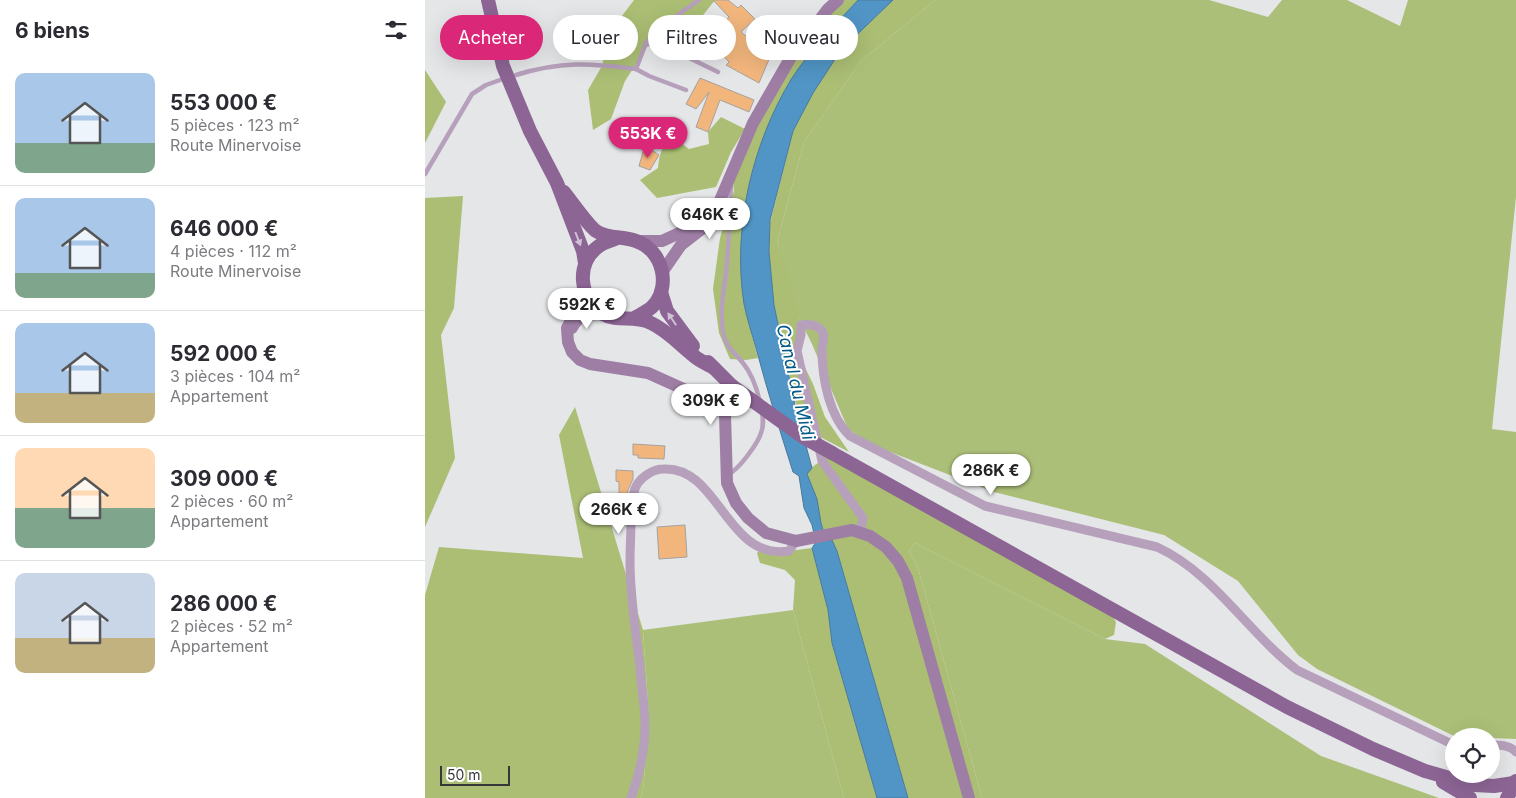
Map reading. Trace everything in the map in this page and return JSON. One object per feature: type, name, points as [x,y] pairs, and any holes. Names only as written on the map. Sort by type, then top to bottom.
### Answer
[{"type":"main road","points":[[488,0],[503,66],[530,131],[557,183],[583,251],[585,263]]},
{"type":"main road","points":[[557,183],[596,231],[617,238],[638,241],[656,255],[663,271],[661,292],[667,312],[685,338],[732,386],[803,437],[1287,707],[1373,749],[1425,771],[1474,785],[1494,786],[1515,782]]},
{"type":"main road","points":[[617,238],[600,245],[585,263],[582,279],[583,288],[590,303],[604,314],[617,319],[636,317],[652,306],[661,292]]},
{"type":"main road","points":[[636,317],[664,330],[695,357],[714,368]]},
{"type":"main road","points":[[1425,771],[1470,798]]},
{"type":"main road","points":[[1507,798],[1515,782]]},
{"type":"street","points":[[663,271],[681,245],[703,228],[715,212],[753,123],[791,58],[828,9],[838,0]]},
{"type":"street","points":[[638,241],[663,240],[686,230],[704,214],[724,191]]},
{"type":"street","points":[[583,288],[579,305],[567,328],[568,342],[572,352],[581,360],[590,364],[648,373],[719,405],[725,415],[727,483],[736,503],[748,518],[766,533],[801,540],[852,530],[870,536],[886,547],[899,561],[907,578],[969,798]]},
{"type":"street","points":[[568,342],[573,325],[578,318],[592,314],[604,314]]},
{"type":"street","points":[[860,533],[863,518],[822,461],[797,351],[801,335],[801,325],[812,324],[821,330],[825,338],[822,349],[829,398],[837,420],[849,436],[985,506],[1157,547],[1176,556],[1193,569],[1280,657],[1297,670],[1445,741]]},
{"type":"street","points":[[631,798],[641,758],[645,724],[630,562],[632,504],[637,484],[648,473],[663,469],[680,470],[693,477],[706,489],[737,531],[753,543],[776,553],[789,550],[801,540]]},
{"type":"street","points":[[1500,745],[1513,748],[1516,752]]},
{"type":"lane","points":[[636,69],[646,43],[673,18],[699,0]]},
{"type":"lane","points":[[646,43],[681,54],[718,72]]},
{"type":"lane","points":[[516,75],[565,64],[595,64],[636,69],[686,90]]},
{"type":"lane","points":[[425,174],[472,94],[486,85],[500,80]]},
{"type":"lane","points":[[727,474],[733,472],[755,444],[761,433],[763,418],[758,391],[744,364],[731,352],[724,336],[721,309],[727,265],[732,172]]},
{"type":"green space","points":[[634,0],[715,0],[703,15],[648,15],[648,47],[625,81],[611,119],[593,130],[588,90],[602,66],[603,60],[638,60],[638,15],[623,15]]},
{"type":"green space","points":[[838,0],[858,0],[844,15],[826,15]]},
{"type":"green space","points":[[893,0],[935,0],[861,61],[804,142],[777,242],[792,286],[801,325],[797,351],[813,384],[825,417],[849,452],[801,427],[774,305],[769,252],[770,223],[793,131],[812,93],[834,60],[858,60],[858,34]]},
{"type":"green space","points":[[935,0],[1209,0],[1268,17],[1282,0],[1347,0],[1400,26],[1408,0],[1516,0],[1516,197],[1492,429],[1516,432],[1516,739],[1500,738],[1500,728],[1445,728],[1445,732],[1317,669],[1298,655],[1238,581],[1164,535],[994,492],[872,445],[848,429],[799,318],[777,242],[804,142],[861,61]]},
{"type":"green space","points":[[789,60],[806,60],[792,79],[770,120],[744,305],[758,358],[746,360],[730,359],[719,333],[713,289],[720,238],[734,191],[732,172]]},
{"type":"green space","points":[[425,70],[446,102],[425,143]]},
{"type":"green space","points":[[721,117],[745,129],[731,152],[716,187],[657,198],[640,180],[658,168],[660,154],[666,143],[673,137],[689,149],[709,144],[708,132]]},
{"type":"green space","points":[[463,196],[454,308],[441,335],[455,458],[425,527],[425,198]]},
{"type":"green space","points":[[575,407],[643,630],[649,718],[643,790],[640,798],[425,798],[425,595],[439,547],[583,558],[559,435]]},
{"type":"green space","points":[[832,453],[1104,604],[1116,622],[1114,635],[1105,639],[915,543],[909,551],[918,568],[982,798],[908,798],[837,551],[834,544],[824,535],[813,489],[807,474],[808,470]]},
{"type":"green space","points":[[915,543],[1105,639],[1145,644],[1321,756],[1439,798],[982,798],[918,568],[909,551]]},
{"type":"green space","points":[[763,547],[789,551],[812,548],[828,610],[832,643],[877,798],[844,798],[793,610],[795,580],[785,570],[760,563],[757,553]]},
{"type":"green space","points":[[793,610],[844,798],[640,798],[643,790],[649,718],[643,630]]},
{"type":"water","points":[[858,0],[893,0],[858,34],[858,15],[844,15]]},
{"type":"water","points":[[805,60],[834,60],[813,93],[793,131],[770,220],[769,252],[774,305],[795,405],[812,468],[807,474],[817,499],[826,540],[832,540],[837,551],[908,798],[877,798],[832,643],[828,610],[812,548],[816,542],[812,525],[804,508],[799,476],[793,472],[744,304],[741,246],[743,217],[749,187],[756,158],[766,130],[778,103]]},
{"type":"building","points":[[713,0],[728,0],[738,8],[741,5],[751,15],[746,15],[746,27],[741,32],[746,36],[746,60],[769,60],[759,83],[726,65],[729,62],[727,60],[736,60],[736,15],[727,15]]},
{"type":"building","points":[[700,78],[754,100],[749,112],[720,100],[708,132],[696,127],[709,92],[696,109],[686,104]]},
{"type":"building","points":[[649,148],[659,155],[650,170],[639,166],[643,152]]},
{"type":"building","points":[[633,444],[665,446],[664,459],[638,458],[638,455],[633,455]]},
{"type":"building","points":[[616,470],[633,471],[633,479],[628,490],[626,504],[619,503],[619,482],[616,481]]},
{"type":"building","points":[[685,525],[687,557],[659,559],[657,527]]},
{"type":"water label","name":"Canal du Midi","points":[[796,382]]}]
